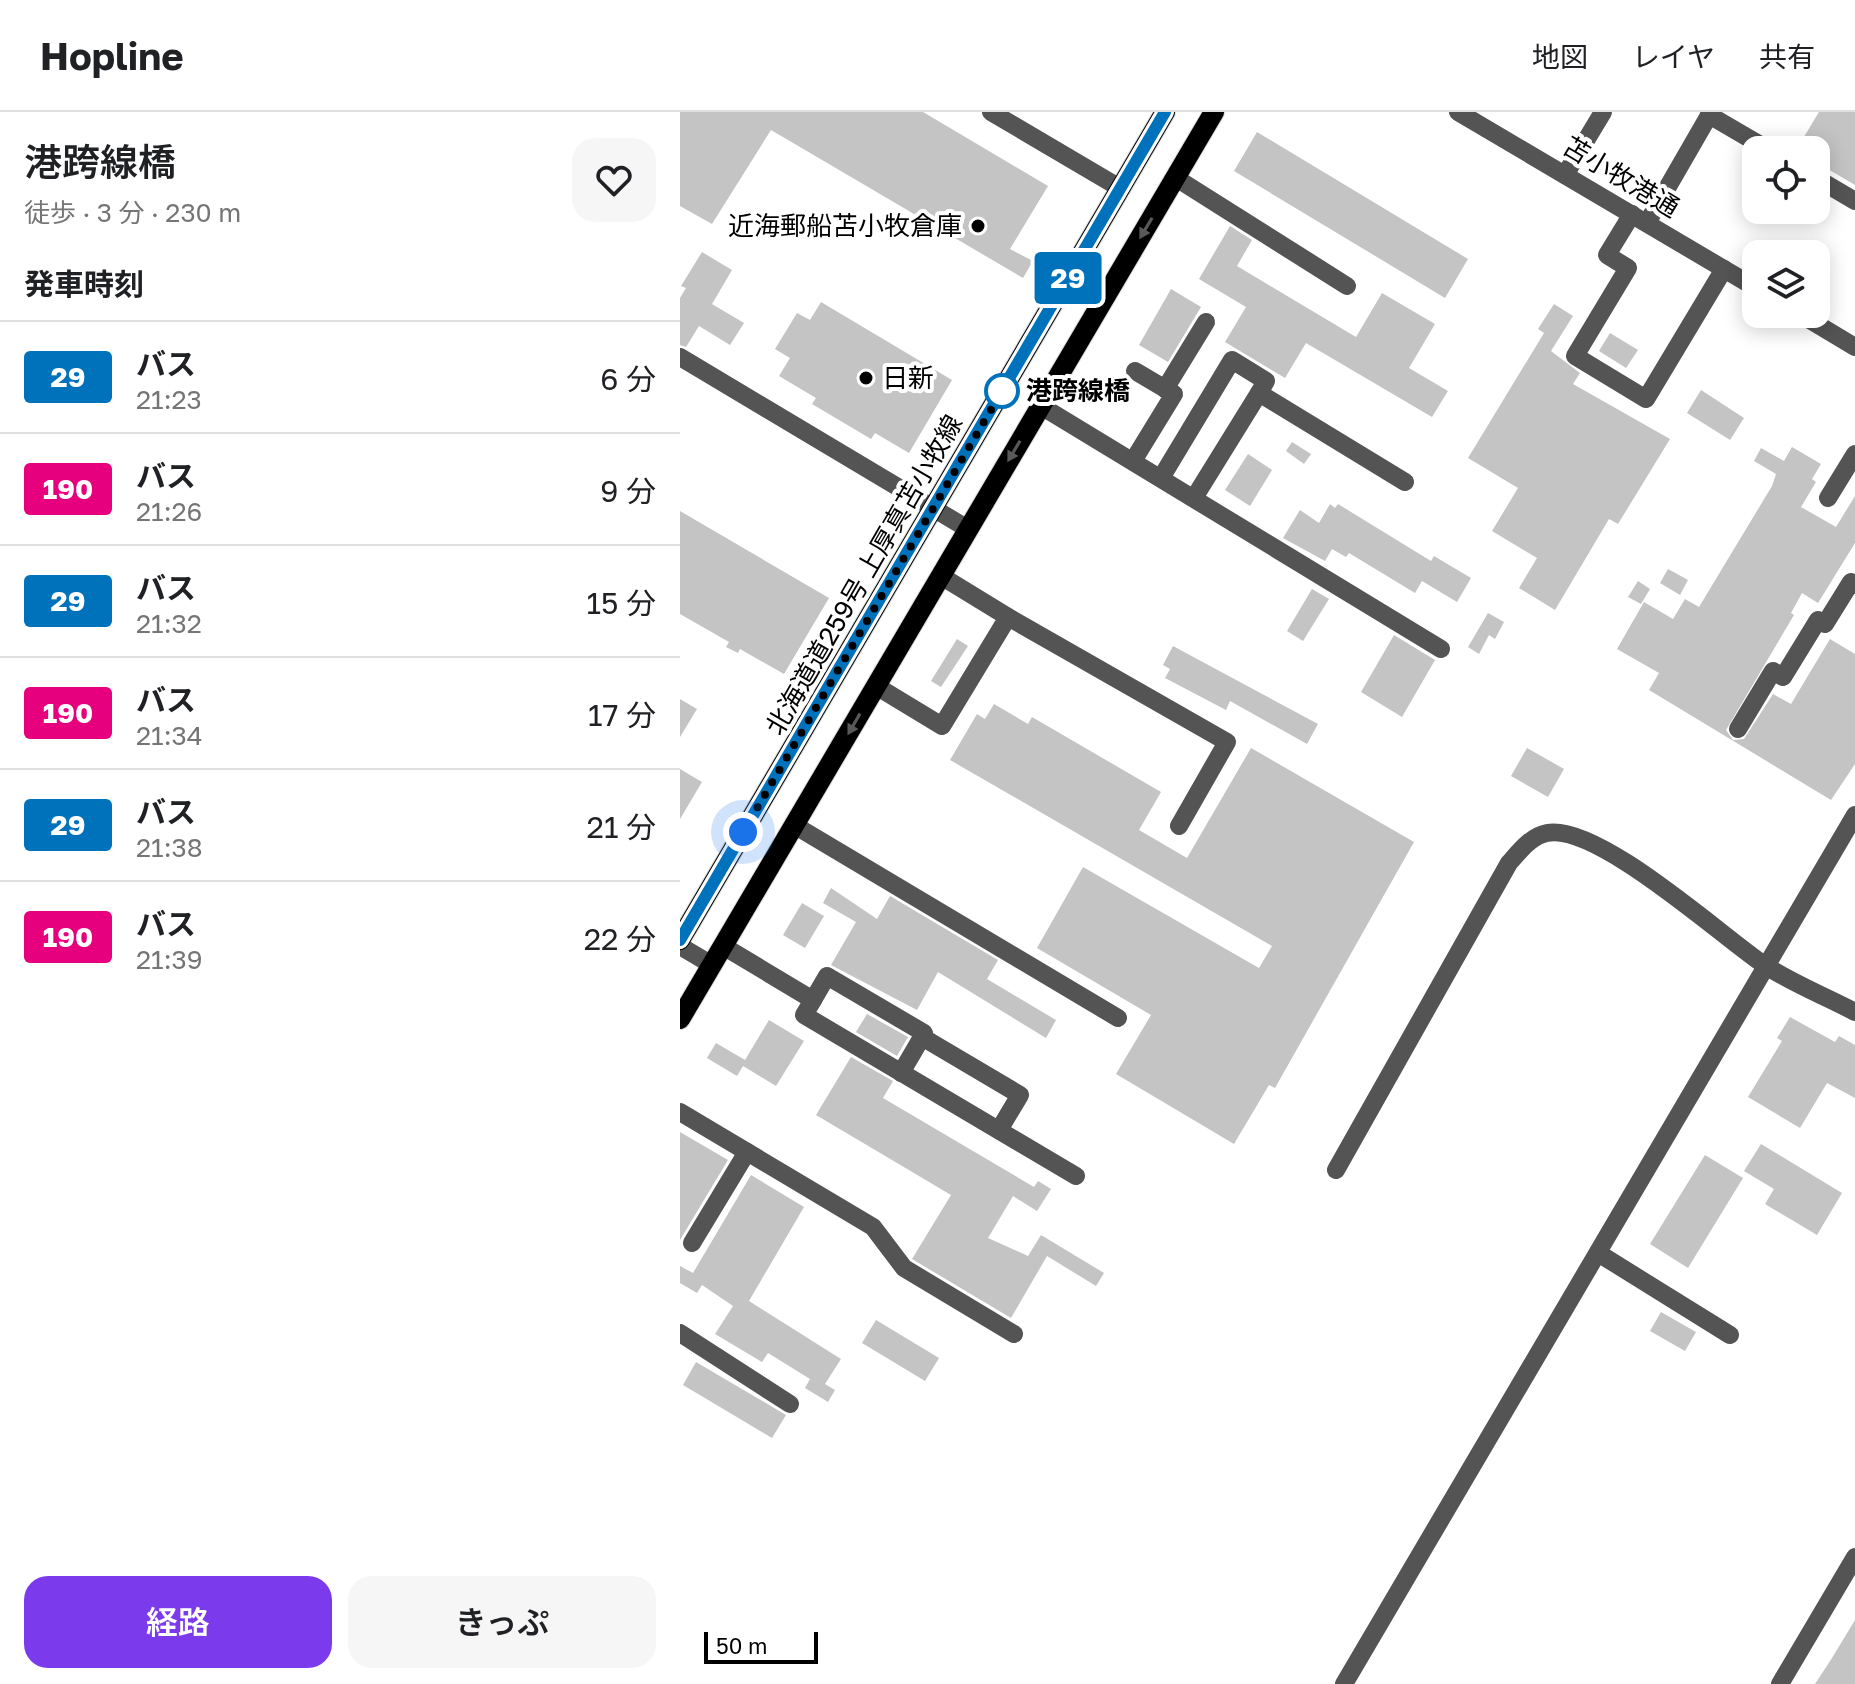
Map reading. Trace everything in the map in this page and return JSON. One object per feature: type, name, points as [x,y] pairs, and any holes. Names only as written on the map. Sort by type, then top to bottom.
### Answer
[{"type":"main road","name":"北海道道259号 上厚真苫小牧線","points":[[680,943],[1165,112]]},
{"type":"main road","points":[[680,1019],[1214,112]]},
{"type":"street","points":[[991,112],[1120,188]]},
{"type":"street","name":"苫小牧港通","points":[[1458,112],[1742,280]]},
{"type":"street","points":[[1565,175],[1603,112]]},
{"type":"street","points":[[1724,269],[1646,399],[1575,356],[1628,268],[1607,255],[1639,218],[1710,114],[1746,136]]},
{"type":"street","points":[[1176,178],[1347,286]]},
{"type":"street","points":[[1830,186],[1855,201]]},
{"type":"street","points":[[1165,389],[1206,322]]},
{"type":"street","points":[[1823,328],[1855,347]]},
{"type":"street","points":[[680,357],[968,529]]},
{"type":"street","points":[[1161,478],[1232,360],[1266,381],[1194,498]]},
{"type":"street","points":[[1133,461],[1174,394],[1135,371]]},
{"type":"street","points":[[1259,393],[1405,482]]},
{"type":"street","points":[[1041,406],[1441,649]]},
{"type":"street","points":[[1828,498],[1855,454]]},
{"type":"street","points":[[941,576],[1227,742],[1179,826]]},
{"type":"street","points":[[1738,729],[1773,671],[1783,677],[1818,620],[1825,624],[1851,582],[1855,585]]},
{"type":"street","points":[[876,686],[942,726],[1008,617]]},
{"type":"street","points":[[1344,1684],[1855,815]]},
{"type":"street","points":[[794,825],[1118,1018]]},
{"type":"street","points":[[1336,1170],[1509,863],[1525,845],[1547,833],[1578,837],[1621,858],[1765,966],[1855,1012]]},
{"type":"street","points":[[680,943],[712,965]]},
{"type":"street","points":[[723,946],[813,1000]]},
{"type":"street","points":[[901,1073],[924,1033],[827,976],[804,1015],[901,1073],[1076,1176]]},
{"type":"street","points":[[922,1037],[1020,1095],[999,1130]]},
{"type":"street","points":[[680,1112],[873,1227],[904,1268],[1014,1334]]},
{"type":"street","points":[[692,1243],[747,1152]]},
{"type":"street","points":[[1598,1253],[1730,1335]]},
{"type":"street","points":[[680,1333],[790,1404]]},
{"type":"street","points":[[1780,1684],[1855,1557]]},
{"type":"building","name":"近海郵船苫小牧倉庫","points":[[680,112],[923,112],[1048,186],[1010,249],[1033,261],[1023,278],[771,130],[712,224],[680,206]]},
{"type":"building","points":[[1819,112],[1855,112],[1855,185],[1830,170],[1830,136],[1804,136]]},
{"type":"building","points":[[1257,132],[1468,259],[1445,298],[1234,171]]},
{"type":"building","points":[[1230,226],[1252,240],[1237,266],[1356,337],[1382,293],[1435,324],[1409,368],[1448,391],[1432,417],[1306,343],[1285,378],[1225,342],[1246,307],[1199,279]]},
{"type":"building","points":[[702,252],[732,270],[712,304],[744,323],[730,345],[699,326],[686,347],[680,345],[680,298],[686,288],[681,286]]},
{"type":"building","points":[[1171,289],[1201,307],[1168,362],[1139,345]]},
{"type":"building","name":"日新","points":[[821,302],[952,380],[909,453],[875,433],[871,439],[812,404],[816,398],[779,376],[790,358],[775,349],[797,313],[810,320]]},
{"type":"building","points":[[1554,304],[1573,316],[1551,351],[1580,373],[1573,384],[1670,439],[1618,524],[1609,519],[1555,610],[1519,588],[1537,558],[1492,531],[1518,488],[1468,458],[1544,333],[1538,329]]},
{"type":"building","points":[[1610,333],[1638,350],[1626,368],[1599,351]]},
{"type":"building","points":[[1701,390],[1744,418],[1730,440],[1687,413]]},
{"type":"building","points":[[1292,442],[1311,454],[1304,464],[1286,451]]},
{"type":"building","points":[[1792,447],[1821,464],[1812,479],[1816,482],[1801,507],[1836,527],[1855,496],[1855,543],[1818,603],[1802,593],[1791,613],[1794,615],[1726,730],[1733,740],[1744,739],[1773,694],[1791,704],[1830,639],[1855,654],[1855,764],[1831,800],[1649,690],[1659,673],[1617,649],[1644,602],[1673,619],[1685,599],[1699,607],[1772,486],[1776,474],[1754,461],[1761,448],[1784,461]]},
{"type":"building","points":[[1248,454],[1272,470],[1250,506],[1225,490]]},
{"type":"building","points":[[1330,504],[1335,508],[1338,504],[1431,561],[1434,556],[1471,578],[1457,602],[1422,581],[1415,593],[1349,553],[1346,557],[1332,549],[1325,561],[1283,538],[1300,510],[1319,523]]},
{"type":"building","points":[[680,511],[829,598],[784,674],[740,649],[738,653],[726,647],[729,642],[680,614]]},
{"type":"building","points":[[1668,569],[1688,580],[1680,595],[1660,583]]},
{"type":"building","points":[[1638,581],[1650,589],[1641,604],[1628,597]]},
{"type":"building","points":[[1312,589],[1329,599],[1303,641],[1287,631]]},
{"type":"building","points":[[1488,613],[1504,622],[1495,639],[1489,635],[1479,654],[1468,647]]},
{"type":"building","points":[[1394,635],[1435,660],[1402,717],[1361,692]]},
{"type":"building","points":[[957,639],[968,646],[941,687],[931,681]]},
{"type":"building","points":[[1173,646],[1318,724],[1307,744],[1230,701],[1226,710],[1165,678],[1170,669],[1163,665]]},
{"type":"building","points":[[680,699],[697,709],[680,737]]},
{"type":"building","points":[[994,704],[1028,724],[1032,717],[1161,792],[1139,830],[1187,858],[1251,748],[1414,842],[1275,1088],[1269,1085],[1234,1144],[1116,1074],[1151,1015],[1037,948],[1083,867],[1259,968],[1272,946],[950,760],[977,714],[985,719]]},
{"type":"building","points":[[1527,748],[1564,769],[1548,797],[1511,776]]},
{"type":"building","points":[[680,769],[702,782],[680,819]]},
{"type":"building","points":[[831,888],[877,919],[890,896],[998,960],[987,979],[1056,1020],[1046,1038],[938,972],[917,1010],[831,965],[856,922],[823,903]]},
{"type":"building","points":[[802,903],[824,916],[805,948],[783,935]]},
{"type":"building","points":[[867,1014],[908,1037],[897,1056],[856,1032]]},
{"type":"building","points":[[1790,1017],[1835,1042],[1839,1036],[1855,1045],[1855,1098],[1827,1083],[1800,1128],[1748,1097],[1782,1041],[1777,1038]]},
{"type":"building","points":[[769,1020],[804,1041],[776,1086],[743,1066],[737,1076],[707,1058],[716,1043],[745,1060]]},
{"type":"building","points":[[851,1057],[893,1081],[883,1098],[1034,1187],[1038,1181],[1051,1189],[1037,1211],[1013,1196],[988,1238],[1028,1256],[1041,1235],[1104,1273],[1096,1286],[1047,1256],[1011,1318],[912,1259],[951,1195],[816,1115]]},
{"type":"building","points":[[680,1132],[728,1160],[680,1240]]},
{"type":"building","points":[[1761,1144],[1842,1193],[1817,1235],[1765,1204],[1774,1189],[1744,1171]]},
{"type":"building","points":[[1705,1155],[1743,1178],[1688,1268],[1650,1244]]},
{"type":"building","points":[[751,1175],[804,1207],[749,1301],[841,1359],[825,1384],[835,1390],[828,1402],[805,1388],[810,1379],[768,1353],[762,1362],[715,1334],[733,1306],[702,1285],[697,1293],[680,1283],[680,1266],[693,1273]]},
{"type":"building","points":[[1661,1312],[1696,1332],[1685,1351],[1650,1331]]},
{"type":"building","points":[[876,1320],[939,1358],[925,1381],[862,1343]]},
{"type":"building","points":[[696,1362],[786,1415],[772,1438],[683,1385]]},
{"type":"building","points":[[1855,1620],[1855,1684],[1815,1684],[1832,1658]]},
{"type":"bus line","name":"29","points":[[680,940],[1165,112]]},
{"type":"place","name":"近海郵船苫小牧倉庫","points":[[978,226]]},
{"type":"place","name":"日新","points":[[866,378]]},
{"type":"place","name":"港跨線橋","points":[[1002,391]]},
{"type":"route","points":[[743,832],[1002,391]]}]
